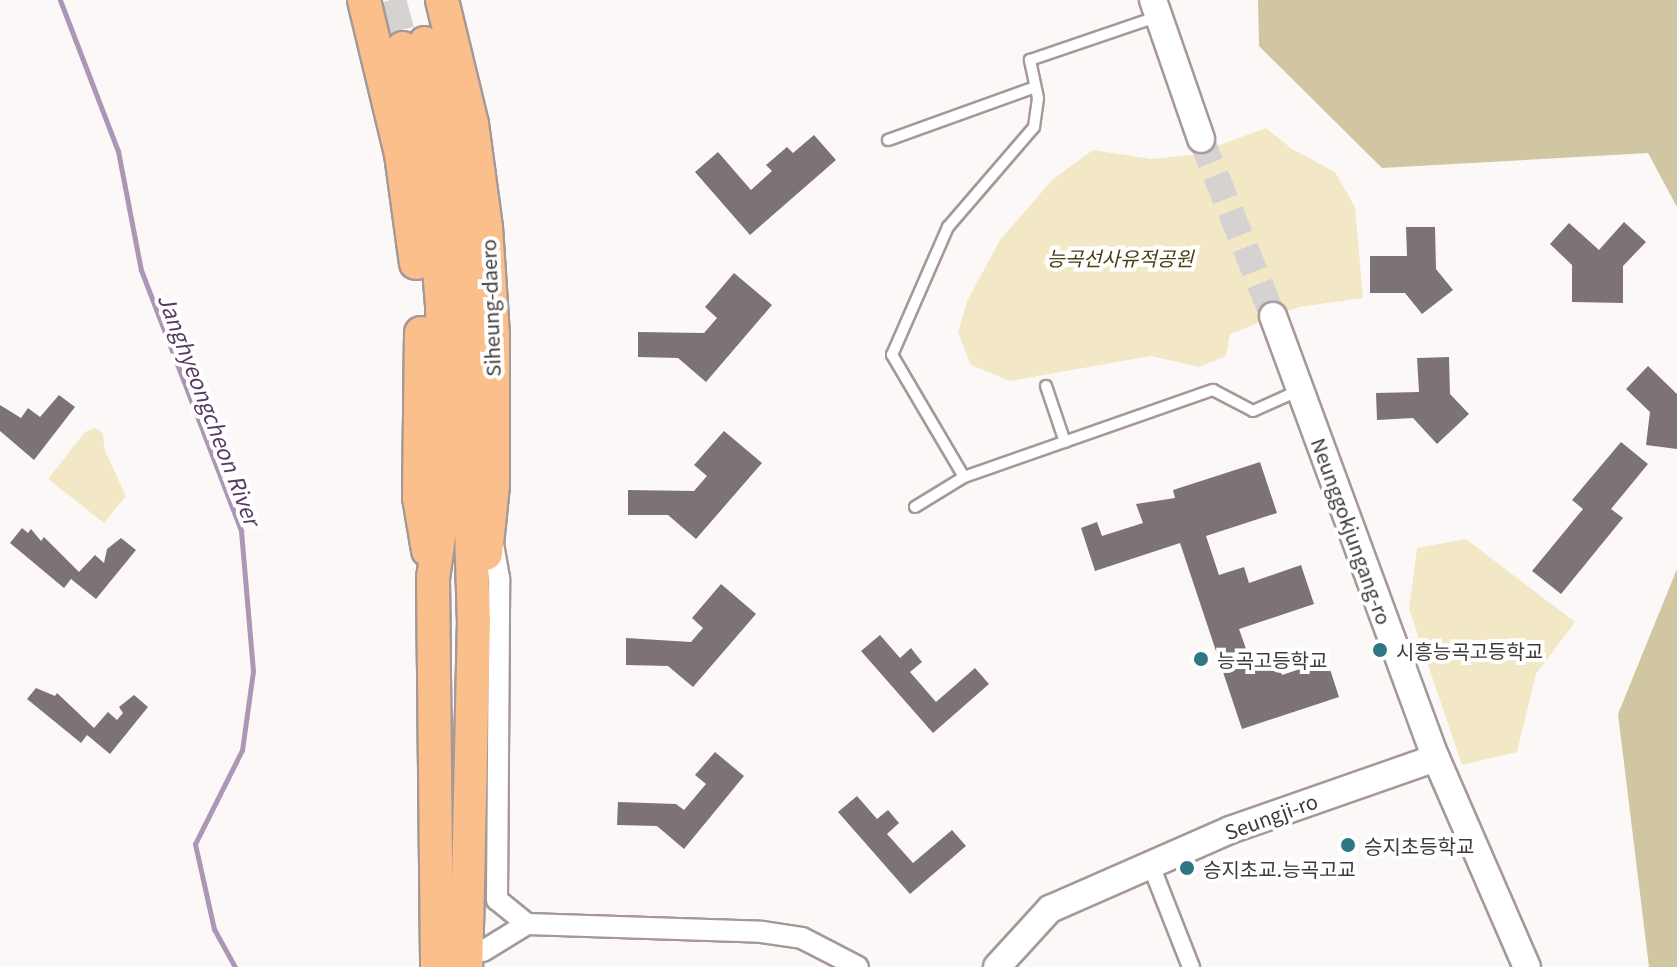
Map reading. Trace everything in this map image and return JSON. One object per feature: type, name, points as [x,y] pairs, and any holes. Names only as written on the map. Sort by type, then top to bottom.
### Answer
[{"type":"main road","name":"Siheung-daero","points":[[364,0],[414,229],[421,330],[419,497],[433,578]]},
{"type":"main road","name":"Siheung-daero","points":[[442,0],[472,124],[486,227],[493,336],[490,530],[474,620]]},
{"type":"main road","name":"Siheung-daero","points":[[437,967],[433,578],[445,495],[442,306],[433,198],[414,46],[445,120],[456,197],[474,620],[470,869],[477,962]]},
{"type":"main road","name":"Siheung-daero","points":[[427,967],[434,908]]},
{"type":"street","points":[[1155,8],[1201,139]]},
{"type":"street","name":"Neunggokjungang-ro","points":[[1273,316],[1436,758],[1527,967]]},
{"type":"street","points":[[490,530],[499,578],[497,900],[527,924],[762,932],[802,938],[858,967]]},
{"type":"street","name":"Seungji-ro","points":[[997,967],[1050,909],[1150,863],[1436,758]]},
{"type":"street","points":[[1150,863],[1191,967]]},
{"type":"street","points":[[477,962],[527,924]]},
{"type":"lane","points":[[964,477],[892,355],[948,227],[1034,127],[1035,87],[1030,60],[1155,8]]},
{"type":"lane","points":[[888,140],[1035,87]]},
{"type":"lane","points":[[1046,386],[1065,442]]},
{"type":"lane","points":[[915,507],[964,477],[1213,390],[1253,411],[1300,390]]},
{"type":"green space","name":"능곡선사유적공원","points":[[1266,128],[1292,149],[1335,172],[1355,207],[1363,298],[1299,307],[1230,334],[1226,356],[1199,367],[1151,356],[1010,381],[971,365],[958,333],[967,301],[1000,240],[1053,179],[1093,150],[1151,159],[1192,155]]},
{"type":"green space","points":[[95,428],[103,433],[105,451],[126,496],[104,523],[48,479],[85,432]]},
{"type":"green space","points":[[1466,539],[1575,622],[1536,674],[1517,752],[1462,765],[1409,609],[1417,548]]},
{"type":"shaded area","points":[[1258,0],[1677,0],[1677,207],[1648,153],[1382,168],[1259,46]]},
{"type":"shaded area","points":[[1677,569],[1677,967],[1649,967],[1618,714]]},
{"type":"building","points":[[814,135],[836,160],[750,235],[695,172],[718,152],[751,190],[772,171],[766,165],[787,147],[793,153]]},
{"type":"building","points":[[1624,222],[1646,242],[1623,266],[1623,303],[1572,302],[1572,265],[1550,244],[1569,223],[1599,250]]},
{"type":"building","points":[[1406,227],[1435,227],[1436,269],[1453,290],[1422,314],[1405,293],[1370,293],[1370,256],[1407,256]]},
{"type":"building","points":[[734,273],[772,305],[706,382],[678,358],[638,357],[638,332],[704,333],[717,318],[705,307]]},
{"type":"building","points":[[1449,357],[1450,394],[1469,414],[1437,444],[1413,418],[1377,420],[1376,393],[1419,392],[1417,358]]},
{"type":"building","points":[[1648,366],[1677,394],[1677,449],[1646,445],[1650,412],[1626,389]]},
{"type":"building","points":[[59,395],[75,407],[34,460],[0,431],[0,405],[21,418],[28,408],[40,417]]},
{"type":"building","points":[[724,431],[762,463],[696,539],[668,515],[628,515],[628,490],[694,491],[707,476],[694,465]]},
{"type":"building","points":[[1621,442],[1648,464],[1611,509],[1623,518],[1561,594],[1532,571],[1583,509],[1572,500]]},
{"type":"building","points":[[1260,462],[1277,513],[1206,536],[1219,575],[1244,567],[1249,583],[1301,565],[1314,604],[1239,629],[1251,663],[1275,655],[1282,675],[1327,660],[1339,697],[1242,729],[1180,543],[1095,571],[1081,528],[1097,522],[1102,536],[1143,523],[1136,504],[1175,498],[1173,490]]},
{"type":"building","points":[[22,528],[28,533],[31,529],[41,541],[44,537],[79,572],[95,555],[104,563],[107,549],[121,538],[136,550],[96,599],[71,579],[64,588],[10,543]]},
{"type":"building","points":[[721,584],[756,614],[693,687],[668,666],[626,665],[626,638],[691,642],[703,628],[692,618]]},
{"type":"building","points":[[880,635],[900,658],[911,648],[922,662],[910,672],[936,702],[975,668],[989,684],[933,733],[861,651]]},
{"type":"building","points":[[36,688],[55,696],[57,693],[94,728],[108,712],[117,720],[123,713],[119,707],[134,695],[148,707],[110,754],[87,735],[81,743],[27,699]]},
{"type":"building","points":[[715,752],[744,776],[684,849],[657,826],[617,825],[618,802],[676,804],[684,810],[706,784],[695,775]]},
{"type":"building","points":[[857,796],[877,819],[888,810],[899,823],[887,834],[913,863],[952,830],[966,846],[910,894],[838,812]]},
{"type":"waterway","name":"Janghyeongcheon River","points":[[60,0],[118,151],[141,270],[241,531],[253,671],[242,750],[195,844],[214,929],[235,967]]},
{"type":"tunnel","points":[[390,0],[403,48]]},
{"type":"tunnel","points":[[1201,139],[1273,316]]},
{"type":"place","name":"시흥능곡고등학교","points":[[1380,650]]},
{"type":"place","name":"능곡고등학교","points":[[1201,659]]},
{"type":"place","name":"승지초등학교","points":[[1348,845]]},
{"type":"place","name":"승지초교.능곡고교","points":[[1187,868]]}]
